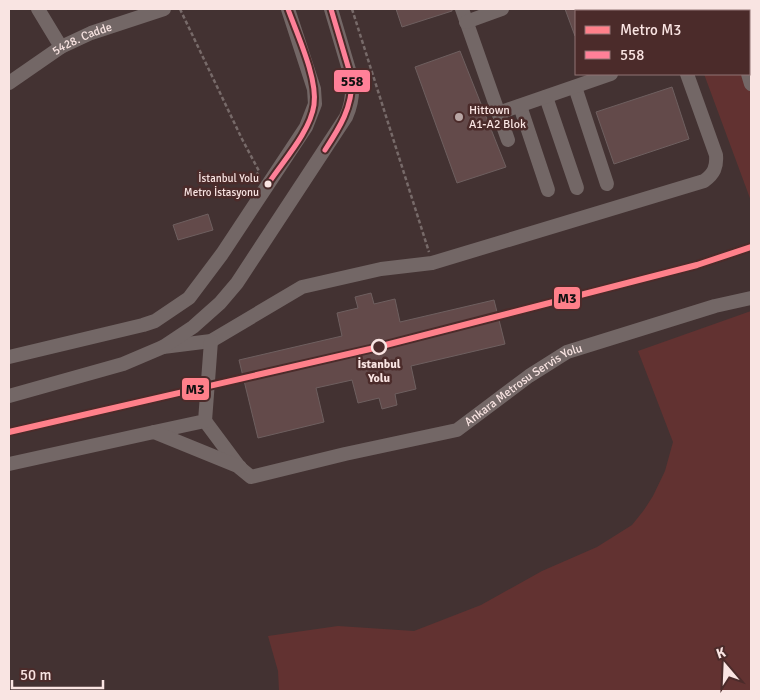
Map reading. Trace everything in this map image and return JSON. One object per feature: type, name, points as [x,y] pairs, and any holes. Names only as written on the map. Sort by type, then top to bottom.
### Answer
[{"type":"street","points":[[38,9],[61,47]]},
{"type":"street","name":"5428. Cadde","points":[[9,83],[61,47],[91,33],[164,9]]},
{"type":"street","points":[[9,357],[143,325],[155,320],[189,298],[222,254],[306,127],[315,104],[314,89],[288,9]]},
{"type":"street","points":[[163,348],[204,318],[237,283],[346,117],[352,100],[352,80],[331,9]]},
{"type":"street","points":[[502,9],[464,15],[508,140]]},
{"type":"street","points":[[498,113],[609,75]]},
{"type":"street","points":[[9,396],[123,364],[163,348],[211,341],[302,287],[381,269],[432,263],[704,181],[710,177],[716,166],[716,155],[687,75]]},
{"type":"street","points":[[575,86],[607,184]]},
{"type":"street","points":[[546,96],[577,188]]},
{"type":"street","points":[[520,106],[548,190]]},
{"type":"street","name":"Ankara Metrosu Servis Yolu","points":[[240,468],[251,477],[345,454],[457,430],[529,376],[568,352],[706,308],[751,298]]},
{"type":"street","points":[[211,341],[205,421],[240,468]]},
{"type":"street","points":[[9,464],[205,421]]},
{"type":"street","points":[[154,432],[240,468]]},
{"type":"path","points":[[180,9],[242,139],[260,172],[256,176]]},
{"type":"path","points":[[352,9],[432,263]]},
{"type":"shaded area","points":[[751,9],[751,201],[704,75],[750,75],[750,10],[680,10]]},
{"type":"shaded area","points":[[751,311],[751,691],[279,691],[278,671],[268,636],[338,626],[414,631],[481,605],[542,571],[597,547],[632,525],[653,496],[665,471],[673,442],[638,351]]},
{"type":"building","points":[[396,9],[452,9],[452,11],[402,27]]},
{"type":"building","points":[[565,9],[576,9],[575,36]]},
{"type":"building","name":"Hittown A1-A2 Blok","points":[[460,51],[506,167],[457,183],[415,67]]},
{"type":"building","points":[[672,87],[689,139],[614,164],[596,112]]},
{"type":"building","points":[[208,214],[213,230],[178,240],[173,225]]},
{"type":"building","points":[[371,293],[374,304],[395,299],[400,322],[494,300],[505,344],[411,366],[416,389],[395,394],[397,405],[382,409],[379,398],[358,403],[352,380],[316,388],[324,422],[258,438],[239,360],[342,336],[337,313],[358,308],[355,297]]},
{"type":"metro line","name":"M3","points":[[9,432],[370,349],[697,265],[751,247]]},
{"type":"transit line","name":"558","points":[[268,184],[302,136],[314,105],[313,83],[310,70],[288,9]]},
{"type":"transit line","name":"558","points":[[325,150],[340,125],[347,108],[350,100],[352,80],[331,9]]},
{"type":"place","name":"Hittown A1-A2 Blok","points":[[459,117]]},
{"type":"place","name":"İstanbul Yolu Metro İstasyonu","points":[[268,184]]},
{"type":"place","name":"İstanbul Yolu","points":[[379,347]]}]
